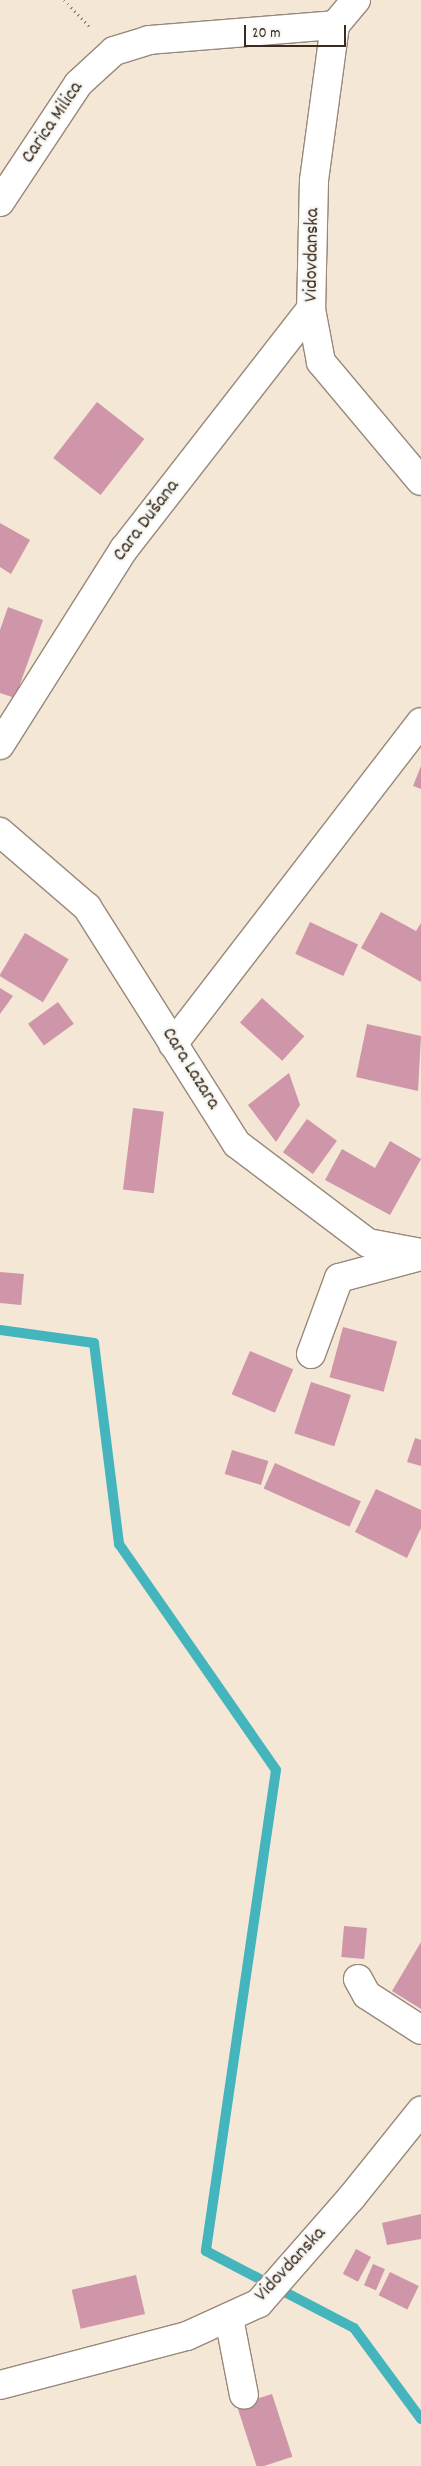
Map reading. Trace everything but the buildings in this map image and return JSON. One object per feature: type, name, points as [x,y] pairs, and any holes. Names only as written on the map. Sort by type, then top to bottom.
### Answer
[{"type":"street","points":[[114,51],[149,40],[335,25],[356,0]]},
{"type":"street","name":"Vidovdanska","points":[[335,25],[314,180],[311,309],[321,362],[421,481]]},
{"type":"street","name":"Carica Milica","points":[[0,202],[78,84],[114,51]]},
{"type":"street","name":"Cara Dušana","points":[[0,745],[8,716],[124,549],[311,309]]},
{"type":"street","points":[[173,1044],[421,722]]},
{"type":"street","name":"Cara Lazara","points":[[0,832],[87,907],[237,1144],[368,1243],[421,1255]]},
{"type":"street","points":[[310,1354],[340,1278],[421,1255]]},
{"type":"street","points":[[358,1979],[366,1995],[421,2030]]},
{"type":"street","name":"Vidovdanska","points":[[0,2385],[187,2336],[259,2303],[351,2198],[421,2111]]},
{"type":"street","points":[[229,2318],[244,2395]]},
{"type":"path","points":[[64,0],[114,51]]},
{"type":"waterway","points":[[0,1330],[94,1343],[119,1544],[276,1770],[206,2251],[354,2328],[421,2419]]}]
